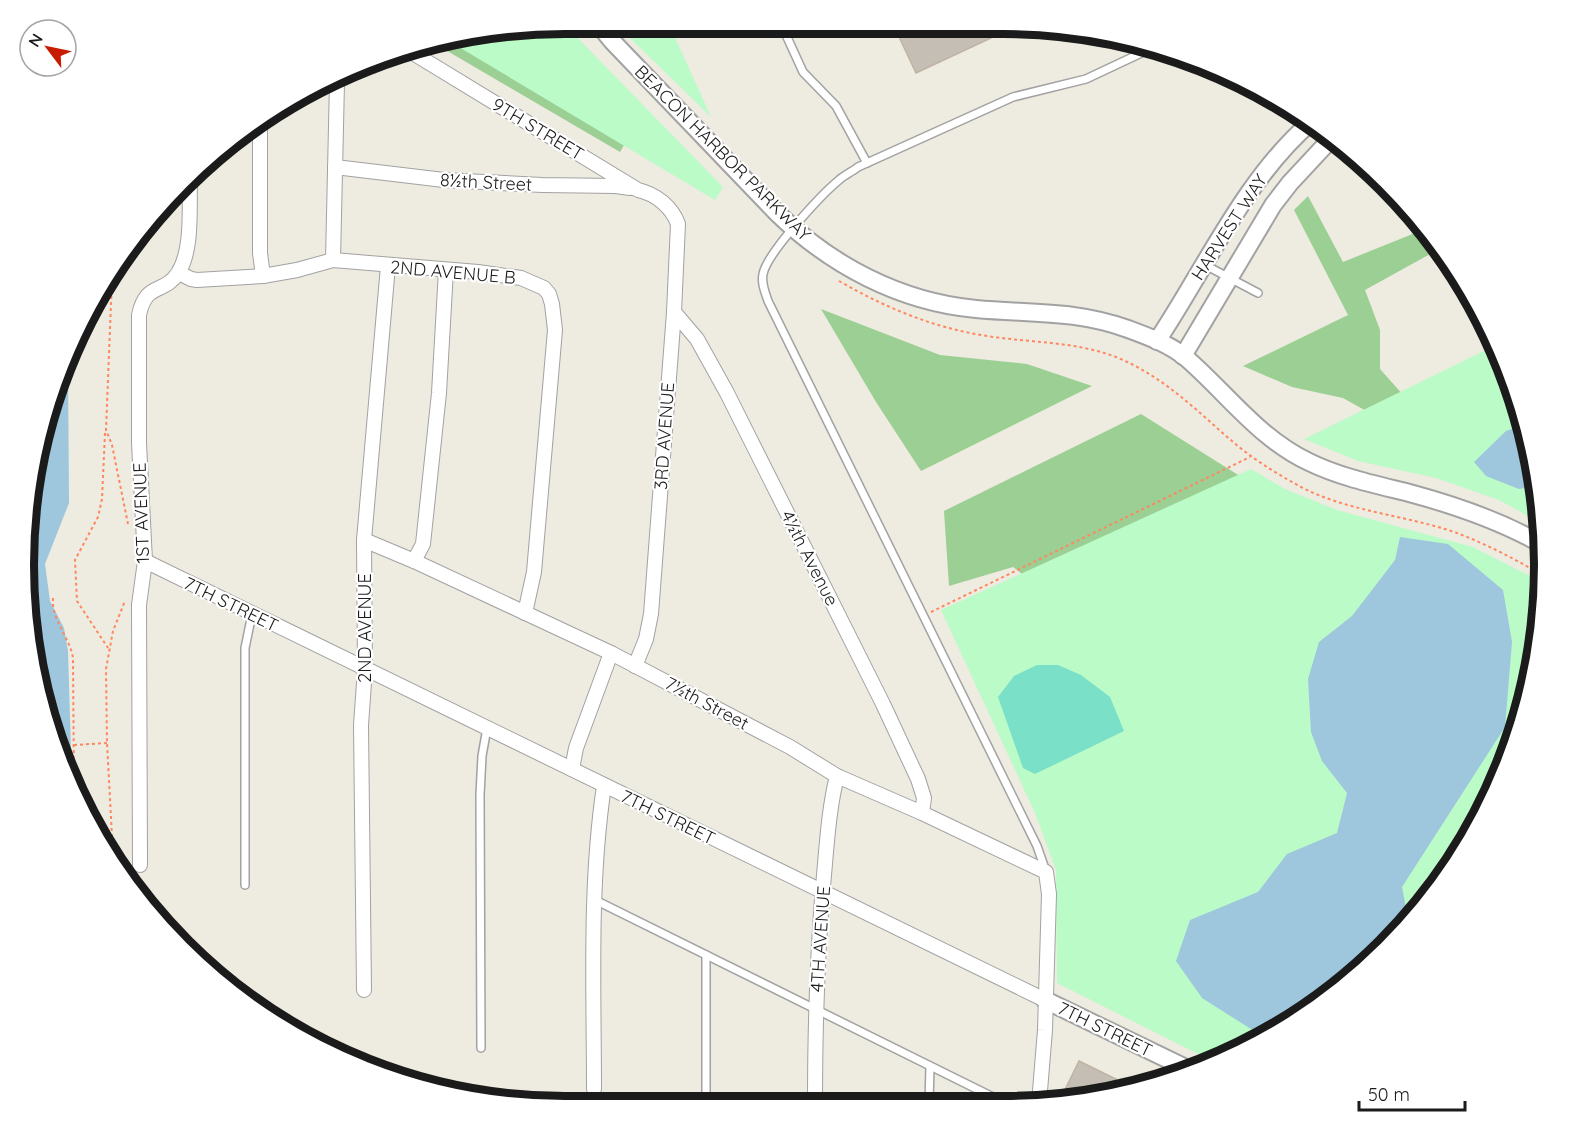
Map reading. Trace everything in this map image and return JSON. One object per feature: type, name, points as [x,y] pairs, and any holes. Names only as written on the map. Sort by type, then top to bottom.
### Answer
[{"type":"street","name":"BEACON HARBOR PARKWAY","points":[[599,34],[612,41],[794,229],[837,262],[862,276],[912,295],[949,305],[974,309],[1078,315],[1128,329],[1157,341],[1183,356],[1255,426],[1309,462],[1354,479],[1450,506],[1512,529],[1533,540]]},
{"type":"street","name":"9TH STREET","points":[[418,56],[668,206]]},
{"type":"street","points":[[333,260],[337,86]]},
{"type":"street","name":"HARVEST WAY","points":[[1157,341],[1256,183],[1279,154],[1305,128]]},
{"type":"street","points":[[260,131],[260,253],[263,276]]},
{"type":"street","name":"HARVEST WAY","points":[[1183,356],[1228,278],[1290,183],[1327,144]]},
{"type":"street","name":"8½th Street","points":[[334,167],[444,180],[616,186],[638,190]]},
{"type":"street","points":[[179,273],[185,258],[188,237],[190,190]]},
{"type":"street","name":"3RD AVENUE","points":[[635,666],[646,639],[651,614],[674,312],[678,224],[674,212],[668,206]]},
{"type":"street","name":"2ND AVENUE B","points":[[179,273],[197,280],[263,276],[333,260],[521,278],[544,288],[552,304],[555,330],[534,572],[525,613]]},
{"type":"street","name":"2ND AVENUE","points":[[364,990],[361,725],[365,669],[364,540],[388,266]]},
{"type":"street","points":[[414,561],[423,544],[439,393],[446,270]]},
{"type":"street","name":"1ST AVENUE","points":[[140,865],[139,605],[145,561],[139,443],[139,315],[145,296],[152,290],[171,282],[179,273]]},
{"type":"street","name":"4½th Avenue","points":[[674,312],[697,339],[727,393],[883,704],[918,779],[924,798],[922,813]]},
{"type":"street","name":"7½th Street","points":[[364,540],[611,653],[790,747],[837,776],[922,813],[1046,872]]},
{"type":"street","name":"7TH STREET","points":[[145,561],[1181,1066]]},
{"type":"street","points":[[572,769],[576,748],[611,653]]},
{"type":"street","name":"4TH AVENUE","points":[[815,1096],[815,1010],[823,892],[832,798],[837,776]]},
{"type":"street","points":[[594,1089],[595,900],[599,819],[604,786]]},
{"type":"street","points":[[1040,1095],[1045,1030],[1049,894],[1046,872]]},
{"type":"lane","points":[[786,34],[803,72],[836,106],[867,163]]},
{"type":"lane","points":[[1046,872],[1037,846],[764,290],[763,275],[770,258],[839,180],[867,163],[1013,97],[1086,80],[1141,53]]},
{"type":"lane","points":[[1205,265],[1258,293]]},
{"type":"lane","points":[[245,885],[246,648],[252,614]]},
{"type":"lane","points":[[481,1048],[480,795],[486,728]]},
{"type":"lane","points":[[595,900],[990,1096]]},
{"type":"lane","points":[[706,955],[706,1096]]},
{"type":"lane","points":[[929,1096],[930,1067]]},
{"type":"path","points":[[837,280],[877,302],[931,324],[990,337],[1073,344],[1116,357],[1168,386],[1251,456],[1303,488],[1339,504],[1456,533],[1534,570]]},
{"type":"path","points":[[109,648],[77,601],[75,560],[98,517],[102,499],[111,291]]},
{"type":"path","points":[[106,430],[112,445],[129,530]]},
{"type":"path","points":[[923,616],[1251,456]]},
{"type":"path","points":[[112,841],[106,669],[113,631],[127,594]]},
{"type":"path","points":[[53,598],[52,607],[71,646],[73,658],[74,766]]},
{"type":"path","points":[[74,745],[107,743]]},
{"type":"green space","points":[[574,34],[723,187],[715,200],[457,46],[496,39]]},
{"type":"green space","points":[[674,34],[711,117],[627,35]]},
{"type":"green space","points":[[517,37],[631,133],[620,152],[444,49]]},
{"type":"green space","points":[[1308,196],[1343,262],[1417,232],[1433,253],[1365,290],[1380,330],[1380,369],[1429,424],[1377,417],[1343,398],[1292,387],[1243,366],[1348,315],[1294,210]]},
{"type":"green space","points":[[821,309],[940,355],[1027,364],[1092,386],[921,471],[876,402]]},
{"type":"green space","points":[[1488,349],[1516,428],[1524,462],[1532,518],[1499,500],[1436,478],[1358,461],[1304,439]]},
{"type":"green space","points":[[1141,414],[1251,483],[1052,597],[1013,567],[949,586],[944,511]]},
{"type":"green space","points":[[1251,469],[1285,489],[1337,510],[1473,547],[1534,578],[1530,635],[1516,703],[1506,736],[1480,800],[1445,861],[1403,916],[1354,965],[1327,987],[1269,1025],[1204,1057],[1057,983],[1056,870],[1035,813],[941,610]]},
{"type":"shaded area","points":[[68,381],[69,503],[45,564],[50,601],[64,628],[68,651],[71,759],[53,703],[45,669],[39,635],[34,566],[39,496],[45,462]]},
{"type":"shaded area","points":[[1516,428],[1528,487],[1519,489],[1486,476],[1474,462],[1506,431]]},
{"type":"shaded area","points":[[1400,537],[1448,544],[1503,590],[1512,642],[1505,727],[1402,887],[1407,912],[1403,916],[1354,965],[1327,987],[1299,1007],[1256,1032],[1202,998],[1176,961],[1190,920],[1258,892],[1287,854],[1337,833],[1347,793],[1322,761],[1311,732],[1308,679],[1319,642],[1352,616],[1395,560]]},
{"type":"shaded area","points":[[1037,665],[1058,665],[1081,675],[1110,697],[1124,731],[1035,774],[1023,768],[998,697],[1014,676]]},
{"type":"building","points":[[898,34],[1000,34],[916,73]]},
{"type":"building","points":[[1079,1061],[1116,1079],[1113,1085],[1063,1093]]}]
